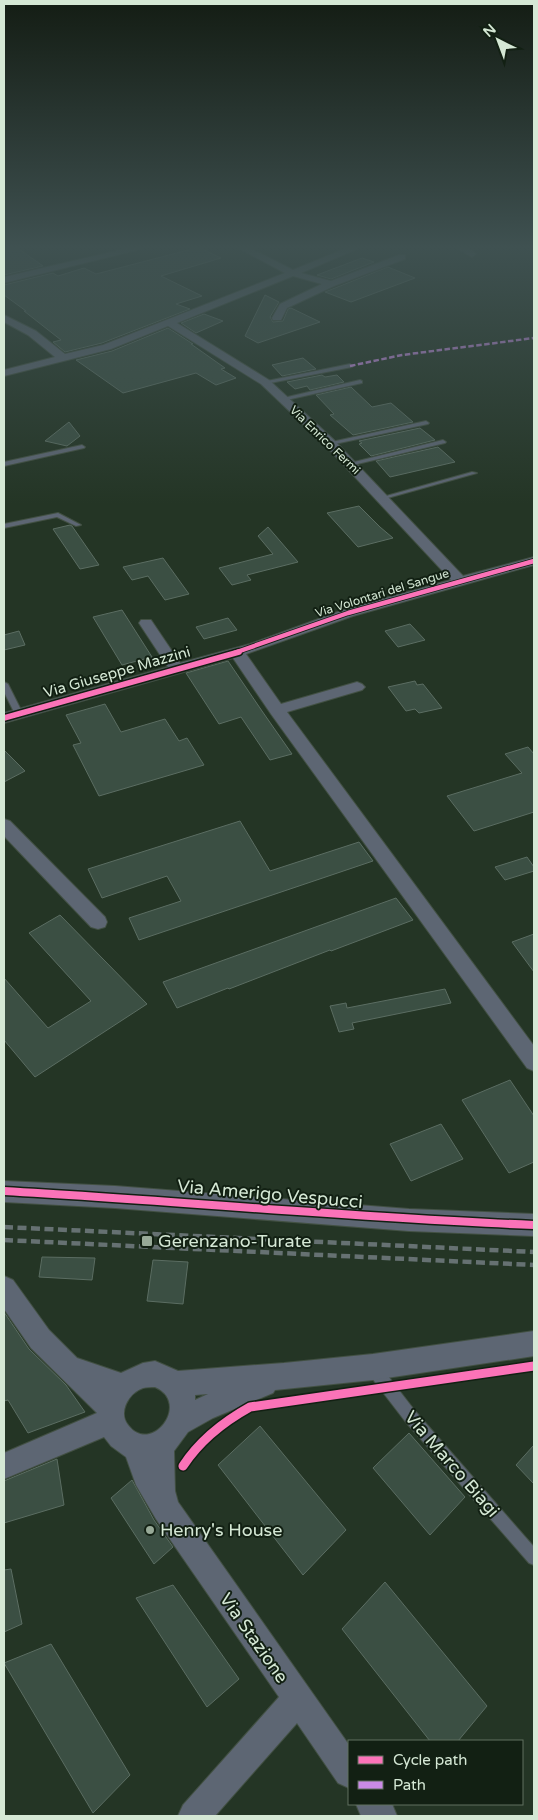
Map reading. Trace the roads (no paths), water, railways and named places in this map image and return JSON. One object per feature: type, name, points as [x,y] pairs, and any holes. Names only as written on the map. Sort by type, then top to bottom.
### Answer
[{"type":"street","points":[[33,334],[64,359]]},
{"type":"street","points":[[4,373],[106,348],[142,334]]},
{"type":"street","name":"Via Enrico Fermi","points":[[188,334],[265,382],[330,443],[460,581]]},
{"type":"street","name":"Via Volontari del Sangue","points":[[237,652],[278,640],[344,615],[534,561]]},
{"type":"street","name":"Via Giuseppe Mazzini","points":[[146,623],[176,668]]},
{"type":"street","points":[[237,652],[277,710],[534,1062]]},
{"type":"street","name":"Via Giuseppe Mazzini","points":[[11,716],[237,652]]},
{"type":"street","points":[[277,710],[357,686]]},
{"type":"street","points":[[4,825],[98,922]]},
{"type":"street","name":"Via Amerigo Vespucci","points":[[4,1191],[115,1197],[409,1220],[534,1225]]},
{"type":"street","points":[[4,1288],[40,1339],[67,1367],[115,1405],[120,1437],[129,1445],[149,1446],[170,1438],[180,1422],[183,1403],[180,1392],[174,1384],[163,1376],[147,1373],[134,1377],[115,1405],[4,1466]]},
{"type":"street","points":[[174,1384],[373,1367],[534,1343]]},
{"type":"street","points":[[180,1422],[210,1406],[284,1376]]},
{"type":"street","name":"Via Stazione","points":[[149,1446],[144,1476],[162,1500],[173,1521],[348,1771]]},
{"type":"street","points":[[194,1816],[297,1700]]},
{"type":"street","points":[[373,1805],[381,1816]]},
{"type":"lane","points":[[265,382],[350,366]]},
{"type":"lane","points":[[282,399],[360,382]]},
{"type":"lane","points":[[330,443],[426,423]]},
{"type":"lane","points":[[349,464],[443,442]]},
{"type":"lane","points":[[4,464],[82,448]]},
{"type":"lane","points":[[382,498],[474,473]]},
{"type":"lane","points":[[4,526],[58,515],[78,525]]},
{"type":"lane","points":[[4,684],[11,716]]},
{"type":"lane","name":"Via Marco Biagi","points":[[373,1367],[410,1416],[534,1558]]},
{"type":"railway","points":[[4,1227],[534,1252]]},
{"type":"railway","points":[[4,1240],[534,1265]]},
{"type":"place","name":"Gerenzano-Turate","points":[[147,1241]]},
{"type":"place","name":"Henry's House","points":[[150,1530]]}]
